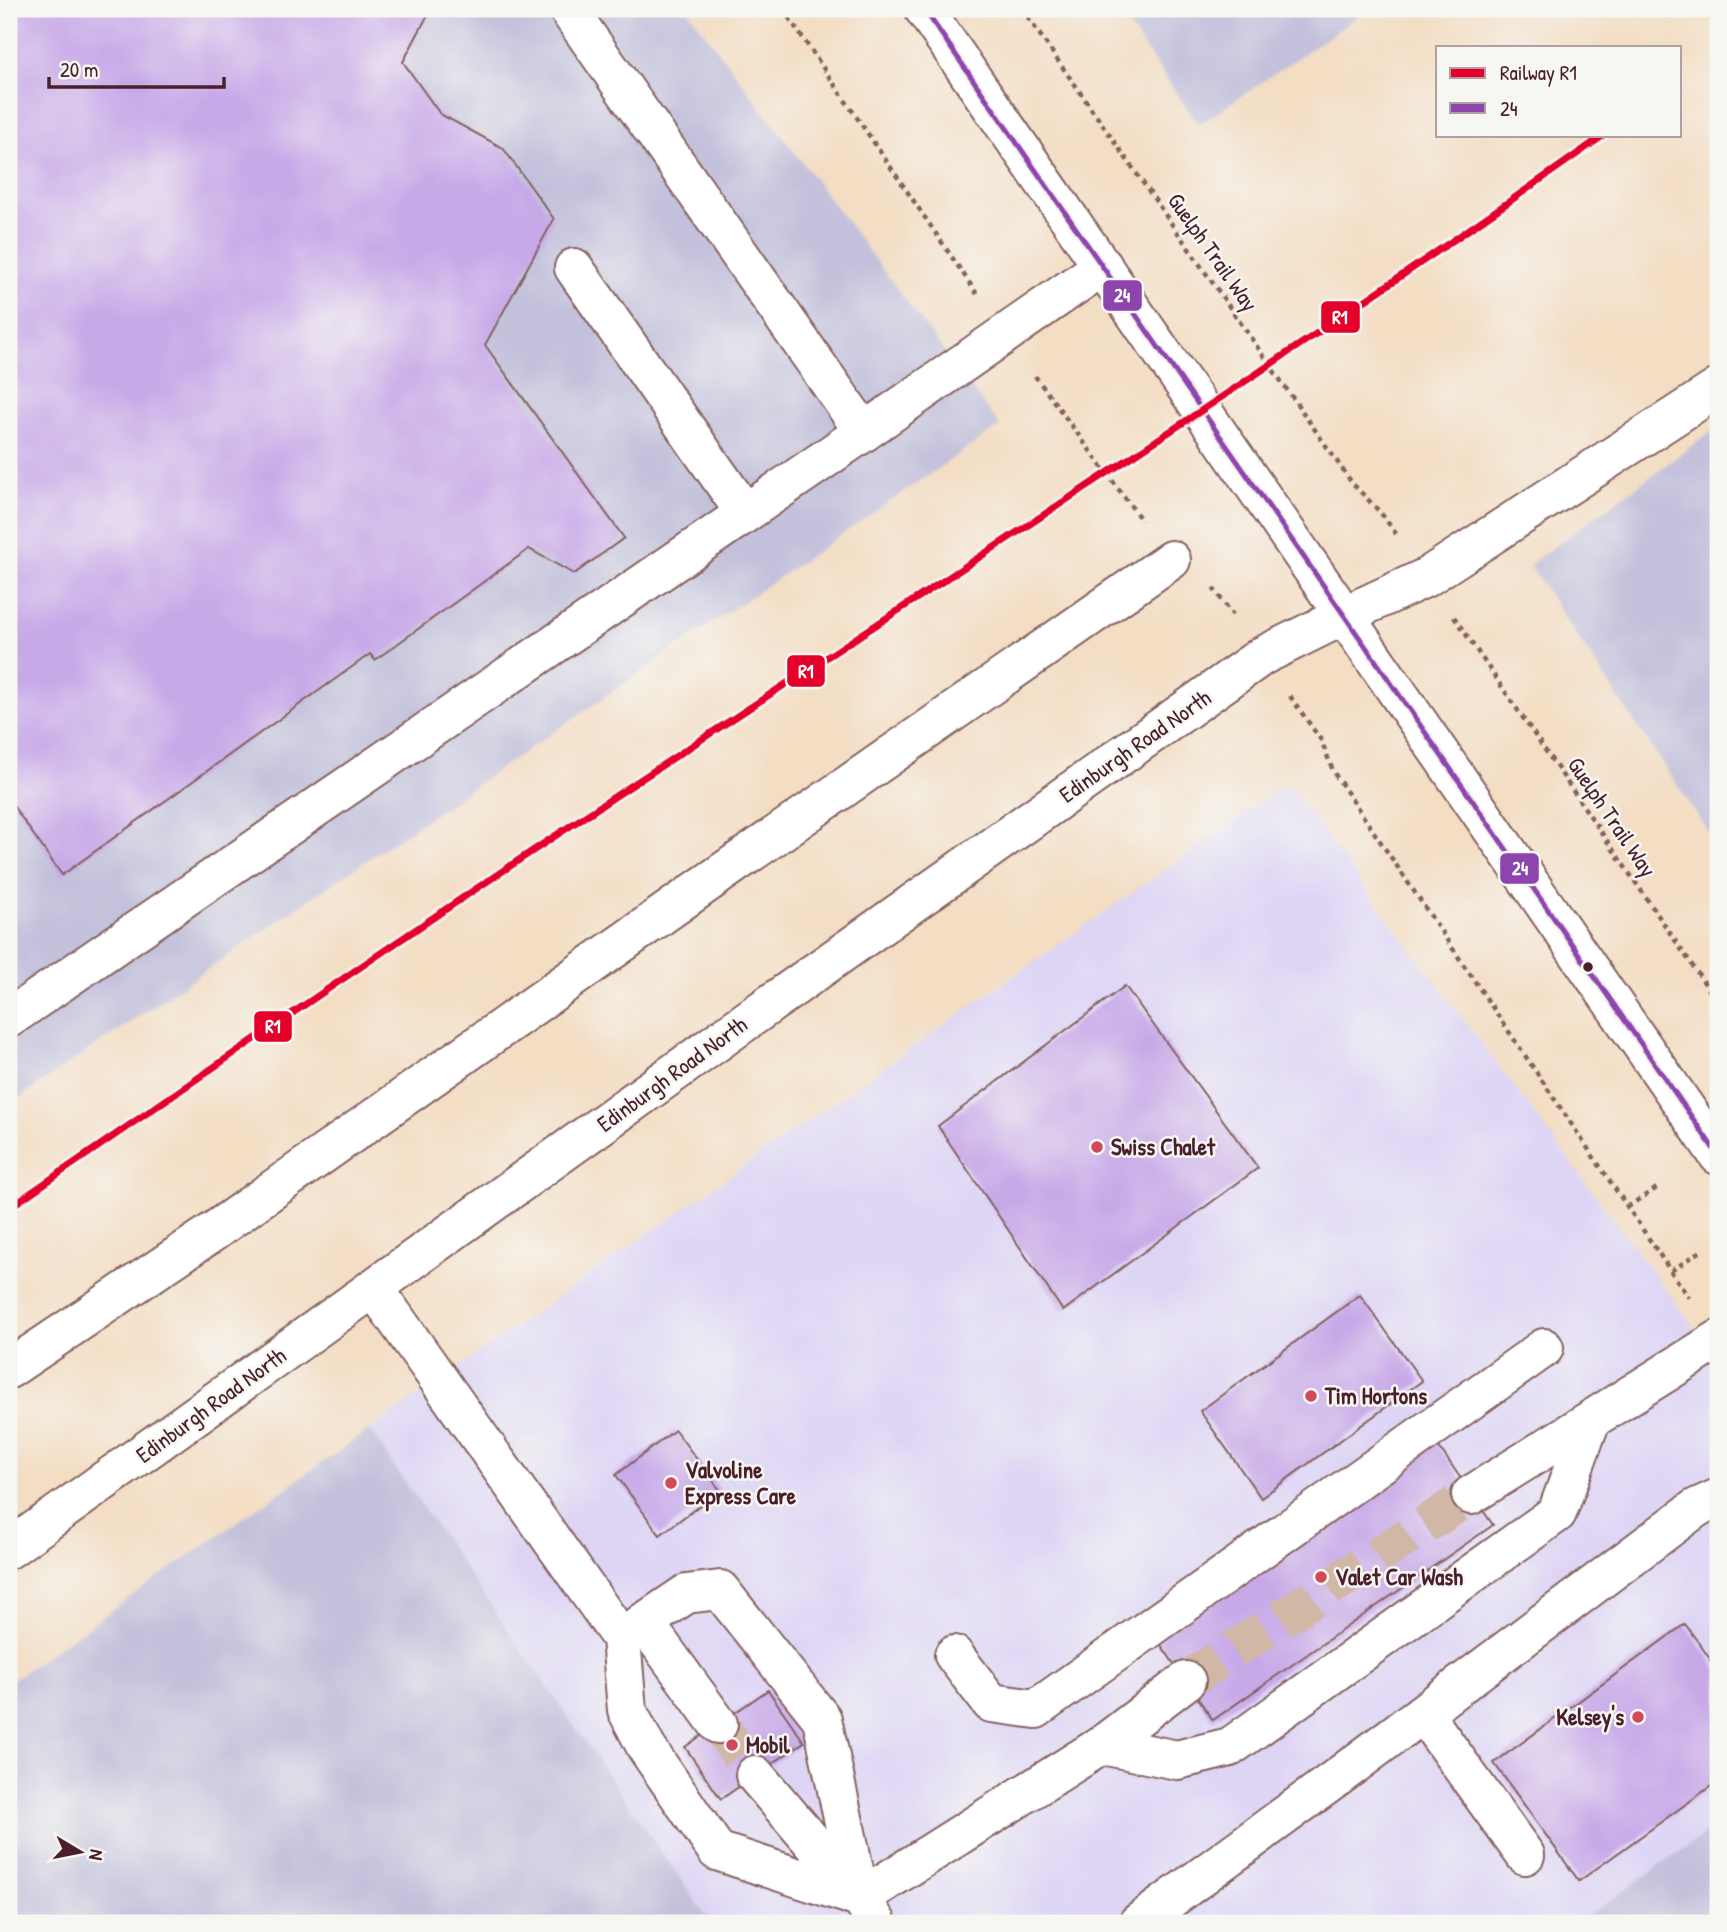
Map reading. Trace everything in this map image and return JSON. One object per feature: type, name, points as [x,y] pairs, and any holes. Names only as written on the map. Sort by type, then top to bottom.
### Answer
[{"type":"main road","points":[[568,9],[864,432]]},
{"type":"main road","points":[[924,9],[1718,1155]]},
{"type":"main road","points":[[9,1018],[1103,266]]},
{"type":"main road","points":[[574,268],[745,513]]},
{"type":"main road","name":"Edinburgh Road North","points":[[9,1549],[755,1014],[1262,656],[1427,577],[1718,388]]},
{"type":"main road","points":[[9,1369],[210,1234],[1171,559]]},
{"type":"main road","points":[[373,1288],[633,1630],[718,1724]]},
{"type":"main road","points":[[1471,1495],[1718,1340]]},
{"type":"main road","points":[[954,1655],[991,1703],[1036,1709],[1544,1348]]},
{"type":"main road","points":[[1101,1745],[1177,1760],[1230,1747],[1557,1513],[1591,1420]]},
{"type":"main road","points":[[1138,1923],[1696,1508],[1718,1499]]},
{"type":"main road","points":[[633,1630],[686,1594],[720,1590],[822,1719],[869,1911]]},
{"type":"main road","points":[[633,1630],[627,1710],[646,1747],[718,1852],[869,1911]]},
{"type":"main road","points":[[869,1911],[1186,1681]]},
{"type":"main road","points":[[1423,1713],[1525,1855]]},
{"type":"main road","points":[[755,1775],[869,1911]]},
{"type":"path","name":"Guelph Trail Way","points":[[1022,9],[1352,483],[1380,512]]},
{"type":"path","name":"Guelph Trail Way","points":[[1477,651],[1718,1003]]},
{"type":"path","points":[[1321,740],[1334,774],[1718,1340]]},
{"type":"path","points":[[1627,1207],[1660,1186]]},
{"type":"path","points":[[1671,1271],[1704,1249]]},
{"type":"shaded area","points":[[9,9],[687,9],[1000,426],[9,1105]]},
{"type":"shaded area","points":[[1117,9],[1369,9],[1199,125]]},
{"type":"shaded area","points":[[1718,427],[1718,846],[1529,565]]},
{"type":"shaded area","points":[[1287,784],[1718,1359],[1718,1825],[1577,1923],[711,1923],[369,1430]]},
{"type":"shaded area","points":[[369,1430],[711,1923],[9,1923],[9,1682]]},
{"type":"shaded area","points":[[1718,1825],[1718,1923],[1577,1923]]},
{"type":"building","points":[[9,9],[431,9],[403,62],[440,114],[503,148],[554,219],[485,345],[624,538],[574,574],[529,549],[375,660],[370,654],[62,875],[9,800]]},
{"type":"building","name":"Swiss Chalet","points":[[1125,986],[1258,1168],[1063,1311],[938,1126]]},
{"type":"building","name":"Tim Hortons","points":[[1360,1295],[1422,1381],[1261,1498],[1200,1411]]},
{"type":"building","points":[[675,1430],[720,1490],[660,1535],[616,1475]]},
{"type":"building","name":"Valet Car Wash","points":[[1430,1434],[1493,1525],[1213,1720],[1150,1629]]},
{"type":"building","name":"Kelsey's","points":[[1685,1624],[1718,1670],[1718,1781],[1579,1881],[1494,1763]]},
{"type":"building","points":[[768,1690],[804,1742],[721,1799],[685,1747]]},
{"type":"tunnel","points":[[1186,1681],[1471,1495]]},
{"type":"tunnel","points":[[718,1724],[755,1775]]},
{"type":"rail line","name":"R1","points":[[9,1208],[457,901],[1358,306],[1603,136]]},
{"type":"transit line","name":"24","points":[[924,9],[1718,1155]]},
{"type":"place","name":"Swiss Chalet","points":[[1097,1147]]},
{"type":"place","name":"Tim Hortons","points":[[1311,1396]]},
{"type":"place","name":"Valvoline Express Care","points":[[671,1483]]},
{"type":"place","name":"Valet Car Wash","points":[[1321,1577]]},
{"type":"place","name":"Kelsey's","points":[[1638,1717]]},
{"type":"place","name":"Mobil","points":[[732,1745]]}]
